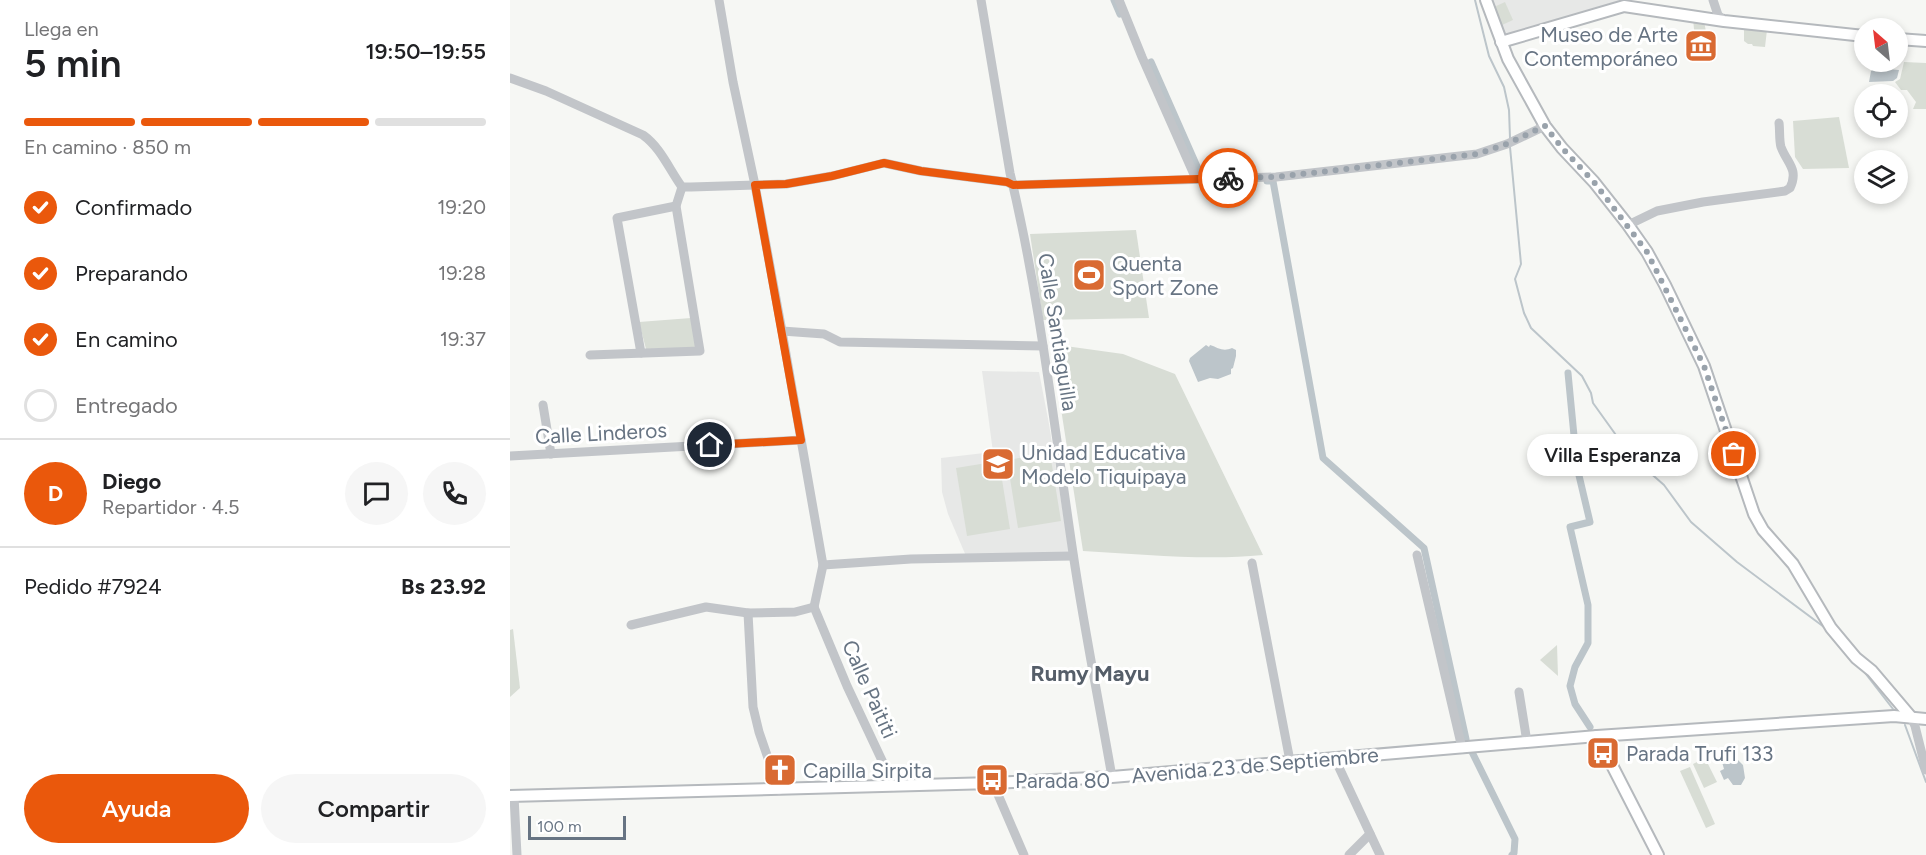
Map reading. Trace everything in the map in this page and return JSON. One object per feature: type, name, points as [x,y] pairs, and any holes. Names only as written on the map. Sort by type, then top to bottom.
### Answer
[{"type":"main road","points":[[1486,0],[1508,59],[1545,126],[1594,182],[1647,252],[1704,366],[1754,514],[1764,530],[1793,564],[1831,628],[1856,658],[1872,671],[1903,716]]},
{"type":"main road","points":[[1501,42],[1624,6],[1724,21],[1854,35]]},
{"type":"main road","points":[[1908,40],[1926,41]]},
{"type":"main road","name":"Avenida 23 de Septiembre","points":[[512,796],[779,790],[1112,777],[1597,736],[1903,716],[1926,719]]},
{"type":"main road","points":[[1597,736],[1658,855]]},
{"type":"street","points":[[631,625],[706,607],[748,613],[795,612],[814,607],[823,565],[782,331],[719,0]]},
{"type":"street","name":"Calle Santiaguilla","points":[[981,0],[1013,185],[1031,270],[1073,556],[1112,777]]},
{"type":"street","points":[[1119,0],[1196,179]]},
{"type":"street","points":[[1713,0],[1718,15],[1724,21]]},
{"type":"street","points":[[510,78],[546,91],[643,135],[654,143],[682,187]]},
{"type":"street","points":[[1628,225],[1657,211],[1785,191],[1790,188],[1793,182],[1792,166],[1781,147],[1779,123]]},
{"type":"street","points":[[682,187],[786,184],[832,176],[884,163],[921,171],[1007,182],[1013,185],[1276,177],[1477,154],[1509,143],[1545,126]]},
{"type":"street","points":[[590,355],[700,351],[676,206],[682,187]]},
{"type":"street","points":[[641,353],[617,218],[676,206]]},
{"type":"street","points":[[782,331],[824,334],[840,342],[1043,346]]},
{"type":"street","points":[[543,405],[551,454]]},
{"type":"street","name":"Calle Linderos","points":[[510,456],[801,440]]},
{"type":"street","points":[[1417,555],[1462,748]]},
{"type":"street","points":[[823,565],[911,559],[1073,556]]},
{"type":"street","points":[[1252,563],[1290,761]]},
{"type":"street","name":"Calle Paititi","points":[[814,607],[847,686],[894,786]]},
{"type":"street","points":[[748,613],[753,707],[779,790]]},
{"type":"street","points":[[1519,692],[1527,742]]},
{"type":"street","points":[[1903,716],[1915,726],[1926,770]]},
{"type":"street","points":[[1335,759],[1380,855]]},
{"type":"street","points":[[993,783],[1024,855]]},
{"type":"street","points":[[512,796],[517,855]]},
{"type":"street","points":[[1348,855],[1370,834]]},
{"type":"shaded area","points":[[1490,0],[1621,0],[1507,34],[1502,32]]},
{"type":"shaded area","points":[[1505,2],[1513,20],[1502,25],[1494,7]]},
{"type":"shaded area","points":[[1693,19],[1704,21],[1707,37],[1695,39]]},
{"type":"shaded area","points":[[1744,27],[1767,30],[1765,47],[1753,46],[1744,41]]},
{"type":"shaded area","points":[[1908,62],[1926,63],[1926,109],[1913,109],[1916,102],[1908,91],[1908,84],[1895,82],[1900,79],[1902,72],[1908,72]]},
{"type":"shaded area","points":[[1871,72],[1898,72],[1897,78],[1893,81],[1869,82]]},
{"type":"shaded area","points":[[1839,117],[1849,168],[1803,169],[1795,157],[1793,121]]},
{"type":"shaded area","name":"Quenta Sport Zone","points":[[1136,230],[1149,318],[1043,320],[1030,234]]},
{"type":"shaded area","points":[[691,318],[696,345],[694,348],[646,349],[639,322]]},
{"type":"shaded area","points":[[1051,344],[1123,354],[1175,374],[1263,555],[1196,557],[1083,551]]},
{"type":"shaded area","points":[[1206,345],[1223,350],[1232,348],[1236,350],[1231,374],[1198,382],[1189,361]]},
{"type":"shaded area","name":"Unidad Educativa Modelo Tiquipaya","points":[[982,371],[1039,372],[1069,552],[966,556],[948,514],[942,492],[941,458],[993,452]]},
{"type":"shaded area","points":[[1050,453],[1061,521],[1018,528],[1007,460]]},
{"type":"shaded area","points":[[999,461],[1010,529],[967,536],[956,468]]},
{"type":"shaded area","points":[[513,629],[520,688],[510,697],[510,630]]},
{"type":"shaded area","points":[[1557,645],[1558,676],[1540,660]]},
{"type":"shaded area","points":[[1727,755],[1733,755],[1743,765],[1745,778],[1741,785],[1733,785],[1728,778],[1724,780],[1720,771],[1724,769],[1722,762]]},
{"type":"shaded area","points":[[1705,758],[1717,782],[1704,788],[1693,764]]},
{"type":"shaded area","points":[[1690,767],[1715,824],[1706,828],[1680,771]]},
{"type":"waterway","points":[[1114,0],[1120,14]]},
{"type":"waterway","points":[[1475,0],[1489,56],[1504,87],[1509,110],[1510,138]]},
{"type":"waterway","points":[[1151,62],[1199,171]]},
{"type":"waterway","points":[[1510,147],[1521,264],[1515,279],[1524,313],[1531,328],[1582,376],[1591,393],[1593,403],[1631,456],[1664,485],[1691,522],[1737,562],[1824,627]]},
{"type":"waterway","points":[[1267,181],[1273,181],[1323,458],[1424,548],[1466,739]]},
{"type":"waterway","points":[[1568,373],[1577,467],[1590,522],[1570,527],[1588,605],[1588,643],[1575,667],[1570,686],[1575,704],[1590,727]]},
{"type":"waterway","points":[[1862,669],[1893,709]]},
{"type":"waterway","points":[[1905,725],[1926,782]]},
{"type":"waterway","points":[[1472,752],[1515,839],[1512,855]]},
{"type":"way so far","points":[[1228,178],[1276,177],[1477,154],[1507,144],[1545,126],[1594,182],[1647,252],[1704,366],[1734,454]]},
{"type":"place","name":"Museo de Arte Contemporáneo","points":[[1701,46]]},
{"type":"place","name":"Quenta Sport Zone","points":[[1089,275]]},
{"type":"place","name":"Villa Esperanza","points":[[1734,454]]},
{"type":"place","name":"Unidad Educativa Modelo Tiquipaya","points":[[998,464]]},
{"type":"place","name":"Parada Trufi 133","points":[[1603,753]]},
{"type":"place","name":"Capilla Sirpita","points":[[780,770]]},
{"type":"place","name":"Parada 80","points":[[992,780]]},
{"type":"district","name":"Rumy Mayu","points":[[1090,673]]},
{"type":"route","points":[[710,445],[801,440],[755,185],[786,184],[832,176],[884,163],[921,171],[1007,182],[1013,185],[1228,178]]}]
